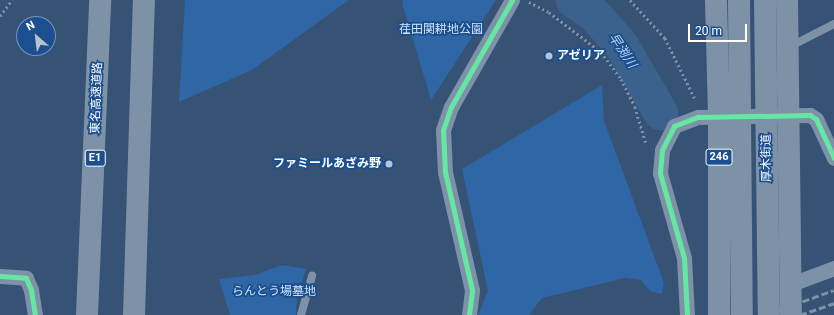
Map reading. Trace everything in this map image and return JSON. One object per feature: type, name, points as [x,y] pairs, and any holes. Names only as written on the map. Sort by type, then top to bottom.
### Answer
[{"type":"highway","name":"東名高速道路","points":[[87,315],[100,0]]},
{"type":"highway","points":[[134,315],[144,0]]},
{"type":"highway","name":"246","points":[[716,0],[719,116],[718,315]]},
{"type":"highway","name":"246","points":[[739,0],[742,315]]},
{"type":"highway","name":"厚木街道","points":[[765,0],[769,315]]},
{"type":"highway","points":[[787,0],[791,315]]},
{"type":"street","points":[[469,315],[472,290],[444,172],[443,130],[451,107],[512,0]]},
{"type":"street","points":[[687,315],[684,258],[660,174],[662,150],[674,126],[698,117],[810,115],[816,119],[834,158]]},
{"type":"street","points":[[791,284],[834,268]]},
{"type":"street","points":[[0,276],[26,278],[31,290],[35,315]]},
{"type":"lane","points":[[788,47],[834,24]]},
{"type":"lane","points":[[301,315],[312,276]]},
{"type":"path","points":[[0,16],[12,0]]},
{"type":"path","points":[[525,0],[576,32],[601,52],[617,73],[635,107],[644,139],[660,174]]},
{"type":"path","points":[[630,0],[665,38],[698,104]]},
{"type":"green space","points":[[185,0],[349,0],[252,70],[179,102]]},
{"type":"green space","name":"荏田関耕地公園","points":[[403,0],[496,0],[431,100],[402,3]]},
{"type":"green space","points":[[602,85],[604,121],[664,283],[662,294],[650,291],[641,280],[625,278],[542,298],[529,315],[478,315],[488,291],[462,169]]},
{"type":"green space","name":"らんとう場墓地","points":[[282,265],[306,269],[297,297],[296,315],[230,315],[219,279],[255,275]]},
{"type":"waterway","name":"早渕川","points":[[573,0],[594,14],[621,45],[660,112]]},
{"type":"railway","points":[[765,315],[834,290]]},
{"type":"railway","points":[[800,315],[834,303]]},
{"type":"cycle path","points":[[469,315],[472,290],[445,172],[443,130],[451,107],[512,0]]},
{"type":"cycle path","points":[[687,315],[684,258],[660,173],[662,150],[674,126],[698,117],[810,115],[816,119],[834,158]]},
{"type":"cycle path","points":[[0,276],[26,278],[31,290],[35,315]]},
{"type":"place","name":"アゼリア","points":[[549,56]]},
{"type":"place","name":"ファミールあざみ野","points":[[389,164]]}]
